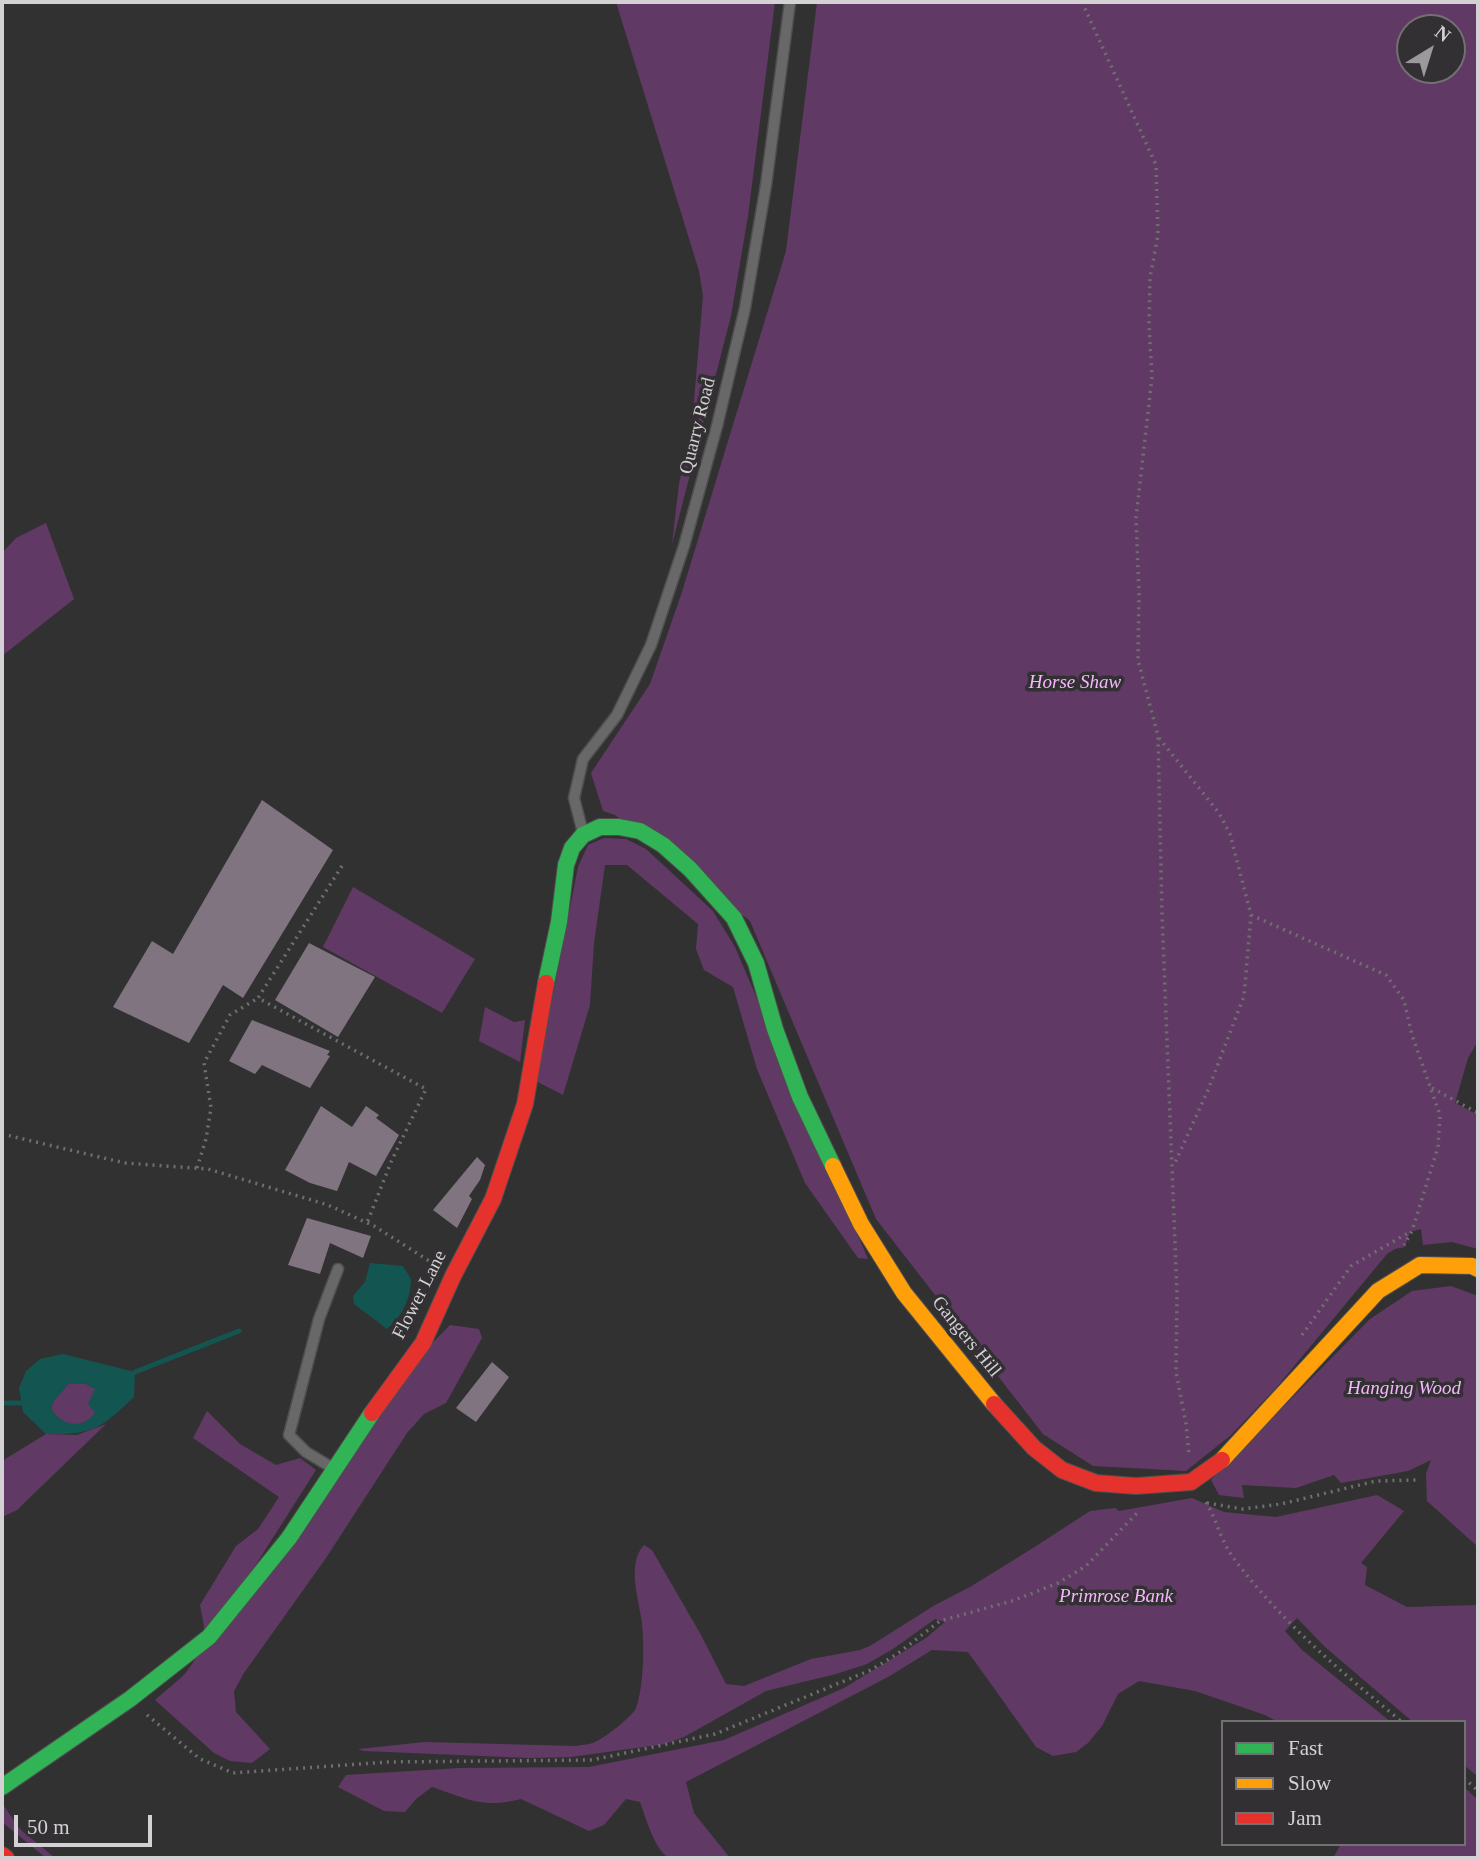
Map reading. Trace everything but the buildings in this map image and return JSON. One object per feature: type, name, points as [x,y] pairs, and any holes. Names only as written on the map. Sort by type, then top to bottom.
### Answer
[{"type":"street","name":"Gangers Hill","points":[[583,835],[600,827],[640,831],[663,845],[690,869],[734,918],[756,963],[775,1028],[800,1097],[861,1224],[904,1293],[977,1385],[1034,1448],[1062,1470],[1096,1483],[1136,1486],[1191,1482],[1217,1466],[1378,1291],[1420,1265],[1472,1266],[1478,1269]]},
{"type":"street","name":"Flower Lane","points":[[2,1787],[131,1699],[209,1637],[289,1538],[380,1401],[423,1343],[453,1276],[493,1199],[525,1104],[539,1013],[559,922],[566,864],[572,848],[583,835]]},
{"type":"lane","name":"Quarry Road","points":[[583,835],[573,798],[583,759],[617,715],[651,645],[684,546],[718,426],[752,267],[768,171],[790,2]]},
{"type":"lane","points":[[334,1468],[306,1452],[289,1434],[319,1319],[338,1269]]},
{"type":"path","points":[[1082,2],[1156,165],[1158,235],[1150,278],[1149,325],[1152,377],[1136,518],[1138,660],[1158,736],[1177,1294],[1176,1372],[1186,1424]]},
{"type":"path","points":[[1158,736],[1219,813],[1230,834],[1251,915],[1244,996],[1208,1090],[1173,1167]]},
{"type":"path","points":[[197,1168],[206,1139],[211,1108],[204,1063],[230,1015],[258,998],[342,866]]},
{"type":"path","points":[[1251,915],[1386,975],[1404,1000],[1412,1035],[1440,1115],[1438,1147],[1412,1231],[1398,1254]]},
{"type":"path","points":[[258,998],[426,1089],[391,1162],[366,1223]]},
{"type":"path","points":[[1430,1087],[1478,1113]]},
{"type":"path","points":[[2,1134],[125,1163],[208,1169],[328,1205],[366,1223],[453,1276]]},
{"type":"path","points":[[1400,1720],[1311,1646],[1281,1615],[1230,1553],[1207,1503],[1243,1509],[1281,1504],[1376,1481],[1417,1480]]},
{"type":"path","points":[[131,1699],[138,1708],[200,1759],[233,1773],[388,1762],[592,1760],[715,1734],[871,1670],[940,1621],[1015,1600],[1058,1583],[1086,1566],[1146,1504]]},
{"type":"green space","points":[[616,2],[775,2],[748,216],[731,316],[672,544],[679,484],[692,424],[703,296],[699,271]]},
{"type":"green space","name":"Horse Shaw","points":[[817,2],[1478,2],[1478,1041],[1468,1058],[1455,1103],[1478,1115],[1478,1249],[1452,1242],[1423,1245],[1421,1229],[1410,1232],[1405,1247],[1387,1254],[1276,1388],[1231,1435],[1186,1471],[1093,1466],[1043,1434],[876,1219],[750,921],[615,815],[603,811],[591,773],[650,684],[682,592],[786,251]]},
{"type":"green space","points":[[46,523],[74,599],[2,656],[2,553],[16,538]]},
{"type":"green space","points":[[604,838],[626,839],[646,849],[713,911],[735,947],[868,1259],[858,1258],[805,1183],[757,1069],[733,987],[704,970],[696,949],[698,924],[627,865],[605,865],[594,943],[590,1005],[563,1095],[536,1081],[578,867],[588,845]]},
{"type":"green space","points":[[353,887],[475,959],[442,1013],[323,947]]},
{"type":"green space","points":[[485,1007],[514,1022],[525,1020],[520,1062],[479,1041]]},
{"type":"green space","name":"Hanging Wood","points":[[1451,1286],[1478,1296],[1478,1547],[1427,1501],[1426,1474],[1431,1460],[1408,1471],[1341,1483],[1334,1475],[1296,1488],[1242,1485],[1244,1498],[1219,1495],[1211,1480],[1370,1319],[1412,1291]]},
{"type":"green space","points":[[450,1325],[479,1329],[482,1338],[446,1403],[424,1414],[407,1433],[326,1558],[234,1691],[236,1712],[270,1749],[252,1763],[230,1761],[214,1753],[155,1700],[184,1675],[401,1375]]},
{"type":"green space","points":[[69,1383],[86,1384],[96,1389],[96,1413],[78,1424],[61,1420],[51,1409],[53,1402]]},
{"type":"green space","points":[[207,1411],[240,1444],[276,1465],[300,1458],[316,1470],[255,1566],[205,1632],[200,1605],[236,1546],[258,1529],[279,1497],[193,1438]]},
{"type":"green space","points":[[106,1424],[17,1510],[2,1517],[2,1461],[46,1434],[77,1435]]},
{"type":"green space","name":"Primrose Bank","points":[[1377,1495],[1404,1511],[1361,1563],[1367,1567],[1365,1585],[1407,1607],[1478,1605],[1478,1777],[1466,1767],[1466,1720],[1411,1720],[1325,1647],[1297,1618],[1285,1631],[1302,1650],[1389,1720],[1274,1720],[1195,1691],[1139,1681],[1118,1694],[1102,1726],[1088,1743],[1076,1752],[1053,1756],[1036,1747],[968,1652],[932,1650],[888,1677],[686,1782],[694,1813],[730,1858],[668,1857],[655,1840],[640,1802],[626,1799],[604,1825],[589,1831],[521,1799],[486,1803],[432,1787],[405,1812],[384,1811],[338,1787],[346,1775],[460,1768],[589,1767],[724,1740],[844,1688],[926,1638],[945,1622],[935,1619],[867,1664],[766,1691],[684,1737],[665,1744],[571,1757],[529,1758],[358,1749],[425,1742],[574,1746],[593,1743],[611,1732],[634,1712],[641,1688],[643,1638],[635,1570],[639,1552],[644,1545],[652,1550],[726,1684],[744,1686],[811,1659],[870,1646],[1090,1511],[1115,1508],[1119,1511],[1192,1498],[1224,1512],[1276,1517]]},
{"type":"green space","points":[[1466,1789],[1478,1800],[1478,1858],[1333,1858],[1340,1846],[1466,1846]]},
{"type":"green space","points":[[3,1805],[21,1830],[55,1858],[46,1858],[2,1822]]},
{"type":"water","points":[[370,1263],[403,1266],[411,1279],[405,1307],[387,1329],[354,1304],[353,1296],[365,1282]]},
{"type":"water","points":[[63,1354],[135,1372],[134,1397],[95,1428],[75,1433],[46,1434],[23,1412],[19,1388],[26,1371],[40,1359]],"holes":[[[69,1383],[86,1384],[95,1389],[88,1404],[95,1413],[78,1424],[66,1422],[56,1415],[51,1409],[53,1402]]]},
{"type":"waterway","points":[[135,1372],[239,1331]]},
{"type":"waterway","points":[[2,1403],[21,1403]]},
{"type":"traffic: fast","points":[[546,983],[559,922],[566,865],[572,848],[583,835],[600,827],[619,827],[640,831],[663,845],[690,869],[734,918],[756,963],[775,1029],[800,1097],[833,1166]]},
{"type":"traffic: fast","points":[[2,1787],[130,1699],[209,1637],[289,1538],[372,1413]]},
{"type":"traffic: slow","points":[[833,1166],[861,1224],[904,1293],[994,1404]]},
{"type":"traffic: slow","points":[[1222,1460],[1378,1291],[1420,1265],[1472,1266],[1478,1269]]},
{"type":"traffic: jam","points":[[372,1413],[423,1343],[453,1276],[493,1199],[525,1104],[546,983]]},
{"type":"traffic: jam","points":[[994,1404],[1034,1448],[1062,1470],[1096,1483],[1136,1486],[1191,1482],[1222,1460]]},
{"type":"traffic: jam","points":[[2,1855],[6,1858]]}]
